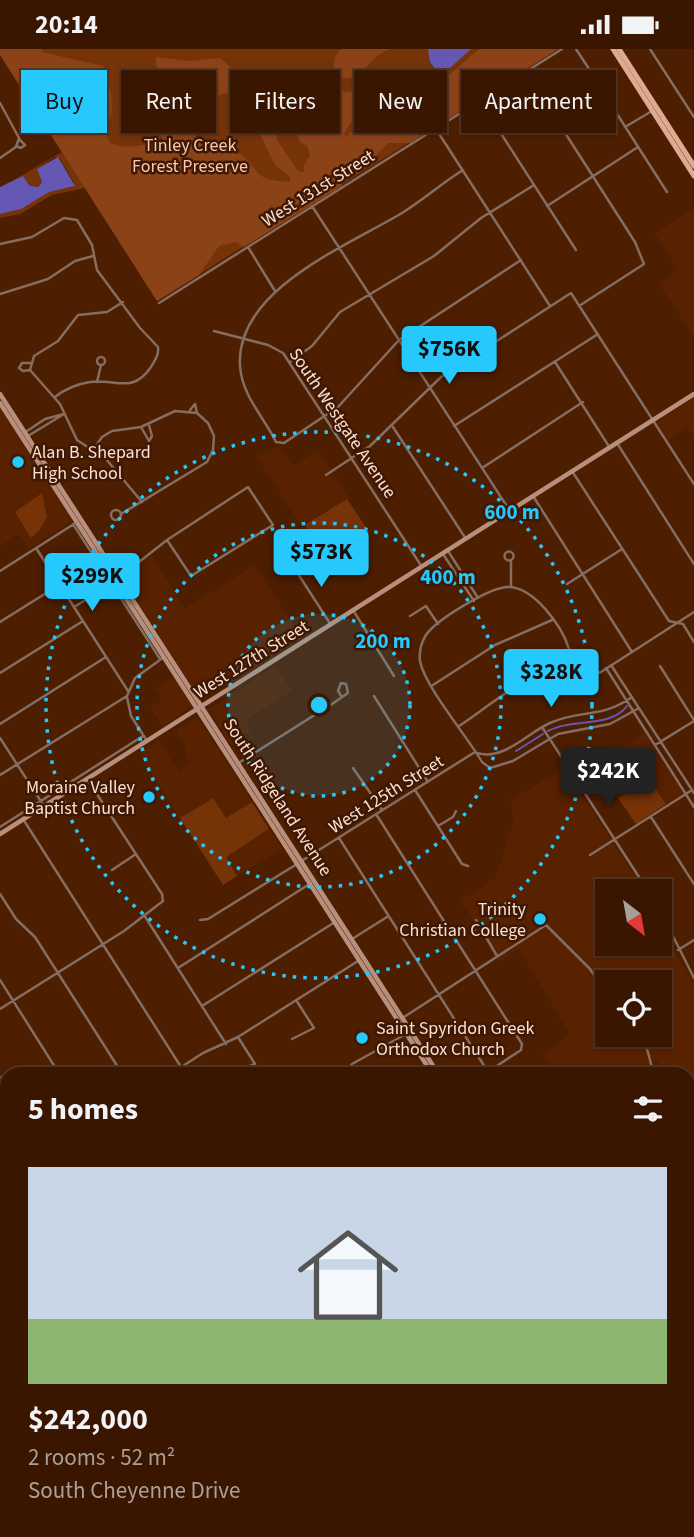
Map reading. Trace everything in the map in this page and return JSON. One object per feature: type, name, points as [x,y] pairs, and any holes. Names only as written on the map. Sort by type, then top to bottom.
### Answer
[{"type":"main road","points":[[612,49],[694,166]]},
{"type":"main road","points":[[619,49],[694,176]]},
{"type":"main road","name":"South Ridgeland Avenue","points":[[0,394],[77,522],[433,1067]]},
{"type":"main road","name":"West 127th Street","points":[[0,834],[43,803],[87,779],[145,739],[331,625],[694,394]]},
{"type":"main road","name":"South Ridgeland Avenue","points":[[0,403],[25,435]]},
{"type":"main road","name":"South Ridgeland Avenue","points":[[115,581],[162,658],[200,707]]},
{"type":"main road","name":"South Ridgeland Avenue","points":[[337,920],[352,939],[361,959]]},
{"type":"main road","name":"South Ridgeland Avenue","points":[[400,1019],[427,1067]]},
{"type":"street","name":"West 131st Street","points":[[529,70],[562,49]]},
{"type":"street","points":[[576,49],[590,70]]},
{"type":"street","points":[[650,49],[694,117]]},
{"type":"street","points":[[0,103],[25,145],[16,146]]},
{"type":"street","points":[[689,109],[694,106]]},
{"type":"street","points":[[625,127],[654,109]]},
{"type":"street","points":[[616,113],[667,192]]},
{"type":"street","name":"West 131st Street","points":[[159,303],[428,133]]},
{"type":"street","points":[[439,133],[550,306]]},
{"type":"street","points":[[501,133],[576,250]]},
{"type":"street","points":[[565,133],[635,242],[645,264],[579,306]]},
{"type":"street","points":[[0,158],[16,146],[19,139]]},
{"type":"street","points":[[547,206],[638,147]]},
{"type":"street","points":[[463,170],[404,212],[275,291],[251,318],[243,338],[240,365],[247,394],[281,445],[338,407],[399,340],[521,261]]},
{"type":"street","points":[[290,362],[312,346],[340,312],[434,256],[491,212],[534,185]]},
{"type":"street","points":[[312,206],[510,511]]},
{"type":"street","points":[[0,244],[32,237],[70,217],[77,220],[88,236],[97,269],[142,332],[157,344],[158,355],[146,373],[133,382],[115,385],[97,382],[65,390],[55,397]]},
{"type":"street","points":[[248,247],[275,291]]},
{"type":"street","points":[[0,294],[48,279],[75,261],[93,256]]},
{"type":"street","points":[[326,475],[352,459],[393,426],[429,387],[571,293],[694,484]]},
{"type":"street","points":[[122,302],[107,312],[78,315],[58,341],[36,354],[30,363],[30,370],[55,397],[77,440],[93,450],[127,481],[142,502]]},
{"type":"street","name":"South Westgate Avenue","points":[[215,331],[278,349],[290,362],[422,567]]},
{"type":"street","points":[[454,426],[598,334]]},
{"type":"street","points":[[555,362],[610,448]]},
{"type":"street","points":[[30,363],[22,363],[19,368],[23,371],[30,370]]},
{"type":"street","points":[[97,382],[100,365]]},
{"type":"street","points":[[482,468],[583,402]]},
{"type":"street","points":[[190,410],[195,404],[197,413]]},
{"type":"street","points":[[93,450],[107,433],[149,425],[175,411],[190,410],[197,413],[208,423],[213,433],[214,448],[210,458],[200,468],[121,514]]},
{"type":"street","points":[[25,435],[64,414]]},
{"type":"street","points":[[141,427],[145,439],[150,440],[149,425]]},
{"type":"street","points":[[393,426],[466,539]]},
{"type":"street","points":[[617,443],[694,564]]},
{"type":"street","points":[[572,471],[669,621],[682,624],[694,642]]},
{"type":"street","points":[[74,607],[115,581],[120,572],[141,560],[167,540],[248,487],[273,525],[191,576],[167,540]]},
{"type":"street","points":[[533,496],[632,652]]},
{"type":"street","points":[[0,571],[77,522]]},
{"type":"street","points":[[36,548],[128,693]]},
{"type":"street","points":[[567,584],[622,549]]},
{"type":"street","points":[[445,552],[478,598]]},
{"type":"street","points":[[445,552],[474,601]]},
{"type":"street","points":[[511,560],[511,587]]},
{"type":"street","points":[[293,566],[331,625]]},
{"type":"street","points":[[0,622],[60,585]]},
{"type":"street","points":[[487,767],[422,668],[419,653],[426,635],[478,598],[496,589],[511,587],[536,598],[552,620],[569,649],[571,676]]},
{"type":"street","points":[[410,615],[426,606],[438,624]]},
{"type":"street","points":[[353,610],[394,676]]},
{"type":"street","points":[[459,726],[531,680],[544,676],[587,676],[606,669],[694,612]]},
{"type":"street","points":[[433,685],[495,645],[552,620]]},
{"type":"street","points":[[0,673],[83,621]]},
{"type":"street","points":[[0,724],[106,657]]},
{"type":"street","points":[[0,827],[145,739],[129,711],[128,693],[135,678],[162,658]]},
{"type":"street","points":[[590,855],[693,792],[611,665]]},
{"type":"street","points":[[655,745],[694,720],[660,666]]},
{"type":"street","points":[[606,669],[694,807]]},
{"type":"street","points":[[0,775],[128,693]]},
{"type":"street","points":[[237,764],[342,697]]},
{"type":"street","points":[[374,697],[428,782]]},
{"type":"street","points":[[476,752],[489,755],[504,751],[542,727],[566,717],[607,711],[632,697]]},
{"type":"street","points":[[487,767],[503,767],[549,738],[566,731],[610,724],[639,708]]},
{"type":"street","points":[[542,727],[640,879]]},
{"type":"street","points":[[0,738],[43,803]]},
{"type":"street","name":"West 125th Street","points":[[200,920],[208,919],[476,752]]},
{"type":"street","points":[[487,767],[489,755]]},
{"type":"street","points":[[353,768],[383,810]]},
{"type":"street","points":[[0,1009],[161,904],[163,897],[87,779]]},
{"type":"street","points":[[415,790],[463,864],[468,866]]},
{"type":"street","points":[[438,826],[453,817],[456,811]]},
{"type":"street","points":[[376,814],[523,1044],[520,1050],[497,1067]]},
{"type":"street","points":[[651,817],[694,884]]},
{"type":"street","points":[[23,819],[181,1067],[226,1044],[361,959]]},
{"type":"street","points":[[339,838],[485,1067]]},
{"type":"street","points":[[112,870],[136,854]]},
{"type":"street","points":[[178,968],[312,882]]},
{"type":"street","points":[[0,894],[58,973],[117,1067]]},
{"type":"street","points":[[144,915],[226,1044]]},
{"type":"street","points":[[352,939],[387,917]]},
{"type":"street","points":[[202,1006],[337,920]]},
{"type":"street","points":[[476,921],[497,956]]},
{"type":"street","points":[[400,1019],[546,925],[595,977]]},
{"type":"street","points":[[672,937],[694,978]]},
{"type":"street","points":[[678,950],[694,940]]},
{"type":"street","points":[[0,980],[55,1067]]},
{"type":"street","points":[[292,1039],[314,1028],[296,1000]]},
{"type":"street","points":[[351,1067],[406,1034]]},
{"type":"street","points":[[237,1037],[255,1065],[248,1067]]},
{"type":"street","points":[[646,1047],[652,1067]]},
{"type":"shaded area","points":[[428,49],[471,49],[451,67],[443,70],[436,70],[430,62]]},
{"type":"shaded area","points":[[58,157],[75,186],[49,192],[21,209],[0,214],[0,187],[23,176],[30,186],[38,187],[42,182],[37,169]]},
{"type":"shaded area","points":[[694,208],[694,338],[659,283],[678,271],[655,233]]},
{"type":"shaded area","points":[[694,398],[694,437],[687,428],[668,440],[656,422]]},
{"type":"shaded area","name":"Alan B. Shepard High School","points":[[0,406],[73,520],[29,549],[19,534],[0,546]]},
{"type":"shaded area","points":[[280,447],[293,466],[318,450],[349,498],[302,527],[256,456]]},
{"type":"shaded area","points":[[152,556],[185,608],[255,565],[301,636],[201,701],[122,578]]},
{"type":"shaded area","points":[[276,666],[292,691],[246,720],[251,731],[230,745],[210,709]]},
{"type":"shaded area","points":[[174,676],[191,705],[163,727],[150,708],[162,700],[155,688]]},
{"type":"shaded area","points":[[198,717],[252,802],[226,819],[212,798],[180,818],[139,753],[159,740],[179,771],[189,763],[185,756],[185,746],[175,730]]},
{"type":"shaded area","points":[[645,733],[683,793],[666,804],[654,786],[647,790],[642,783],[618,798],[589,752],[624,746]]},
{"type":"shaded area","name":"Trinity Christian College","points":[[565,768],[636,879],[595,879],[595,956],[672,956],[672,944],[694,982],[694,1067],[659,1067],[658,1061],[649,1062],[650,1067],[551,1067],[543,1055],[570,1034],[519,949],[499,962],[461,901],[495,878],[513,822],[511,800]]},
{"type":"shaded area","points":[[269,829],[282,849],[237,876],[225,857]]},
{"type":"green space","name":"Tinley Creek Forest Preserve","points":[[0,49],[558,49],[525,70],[461,70],[461,110],[447,119],[447,70],[354,70],[354,133],[424,133],[157,301],[85,188],[52,195],[20,214],[0,218],[0,214],[19,208],[44,194],[73,187],[74,183],[60,159],[55,157],[37,169],[42,182],[37,187],[30,186],[23,176],[0,188],[62,152],[50,133],[107,133],[107,70],[21,70],[21,88],[0,55]]},
{"type":"green space","points":[[0,49],[43,49],[42,52],[103,66],[104,70],[21,70],[21,88],[0,55]]},
{"type":"green space","points":[[341,49],[389,49],[376,57],[365,70],[354,70],[354,78],[340,79],[340,70],[333,70],[335,57]]},
{"type":"green space","points":[[479,49],[558,49],[525,70],[461,70],[461,111],[447,120],[447,77]]},
{"type":"green space","points":[[156,57],[189,61],[220,58],[234,70],[230,70],[230,95],[227,93],[216,97],[216,70],[158,70],[156,63]]},
{"type":"green space","points":[[107,79],[112,101],[112,112],[107,124]]},
{"type":"green space","points":[[340,89],[354,91],[354,117],[344,134],[347,136],[354,130],[354,133],[426,133],[410,143],[388,143],[365,167],[340,175],[342,186],[244,247],[236,242],[219,246],[199,275],[157,301],[50,133],[106,133],[110,143],[129,147],[159,144],[163,139],[159,133],[194,133],[199,141],[207,145],[236,152],[250,162],[261,175],[276,181],[290,182],[290,177],[275,165],[259,133],[276,133],[277,140],[298,171],[304,172],[304,165],[310,155],[297,133],[340,133]]},
{"type":"green space","points":[[42,493],[47,517],[39,531],[31,538],[15,512]]},
{"type":"green space","points":[[347,499],[370,533],[327,562],[305,525]]},
{"type":"green space","points":[[642,783],[647,790],[654,786],[666,804],[636,824],[618,798]]},
{"type":"green space","points":[[213,798],[226,818],[252,802],[269,829],[226,857],[237,876],[223,885],[180,818]]},
{"type":"waterway","points":[[548,731],[602,720],[620,713],[627,706]]},
{"type":"waterway","points":[[516,751],[543,734]]},
{"type":"place","name":"Alan B. Shepard High School","points":[[18,462]]},
{"type":"place","name":"Moraine Valley Baptist Church","points":[[149,797]]},
{"type":"place","name":"Trinity Christian College","points":[[540,919]]},
{"type":"place","name":"Saint Spyridon Greek Orthodox Church","points":[[362,1038]]}]
